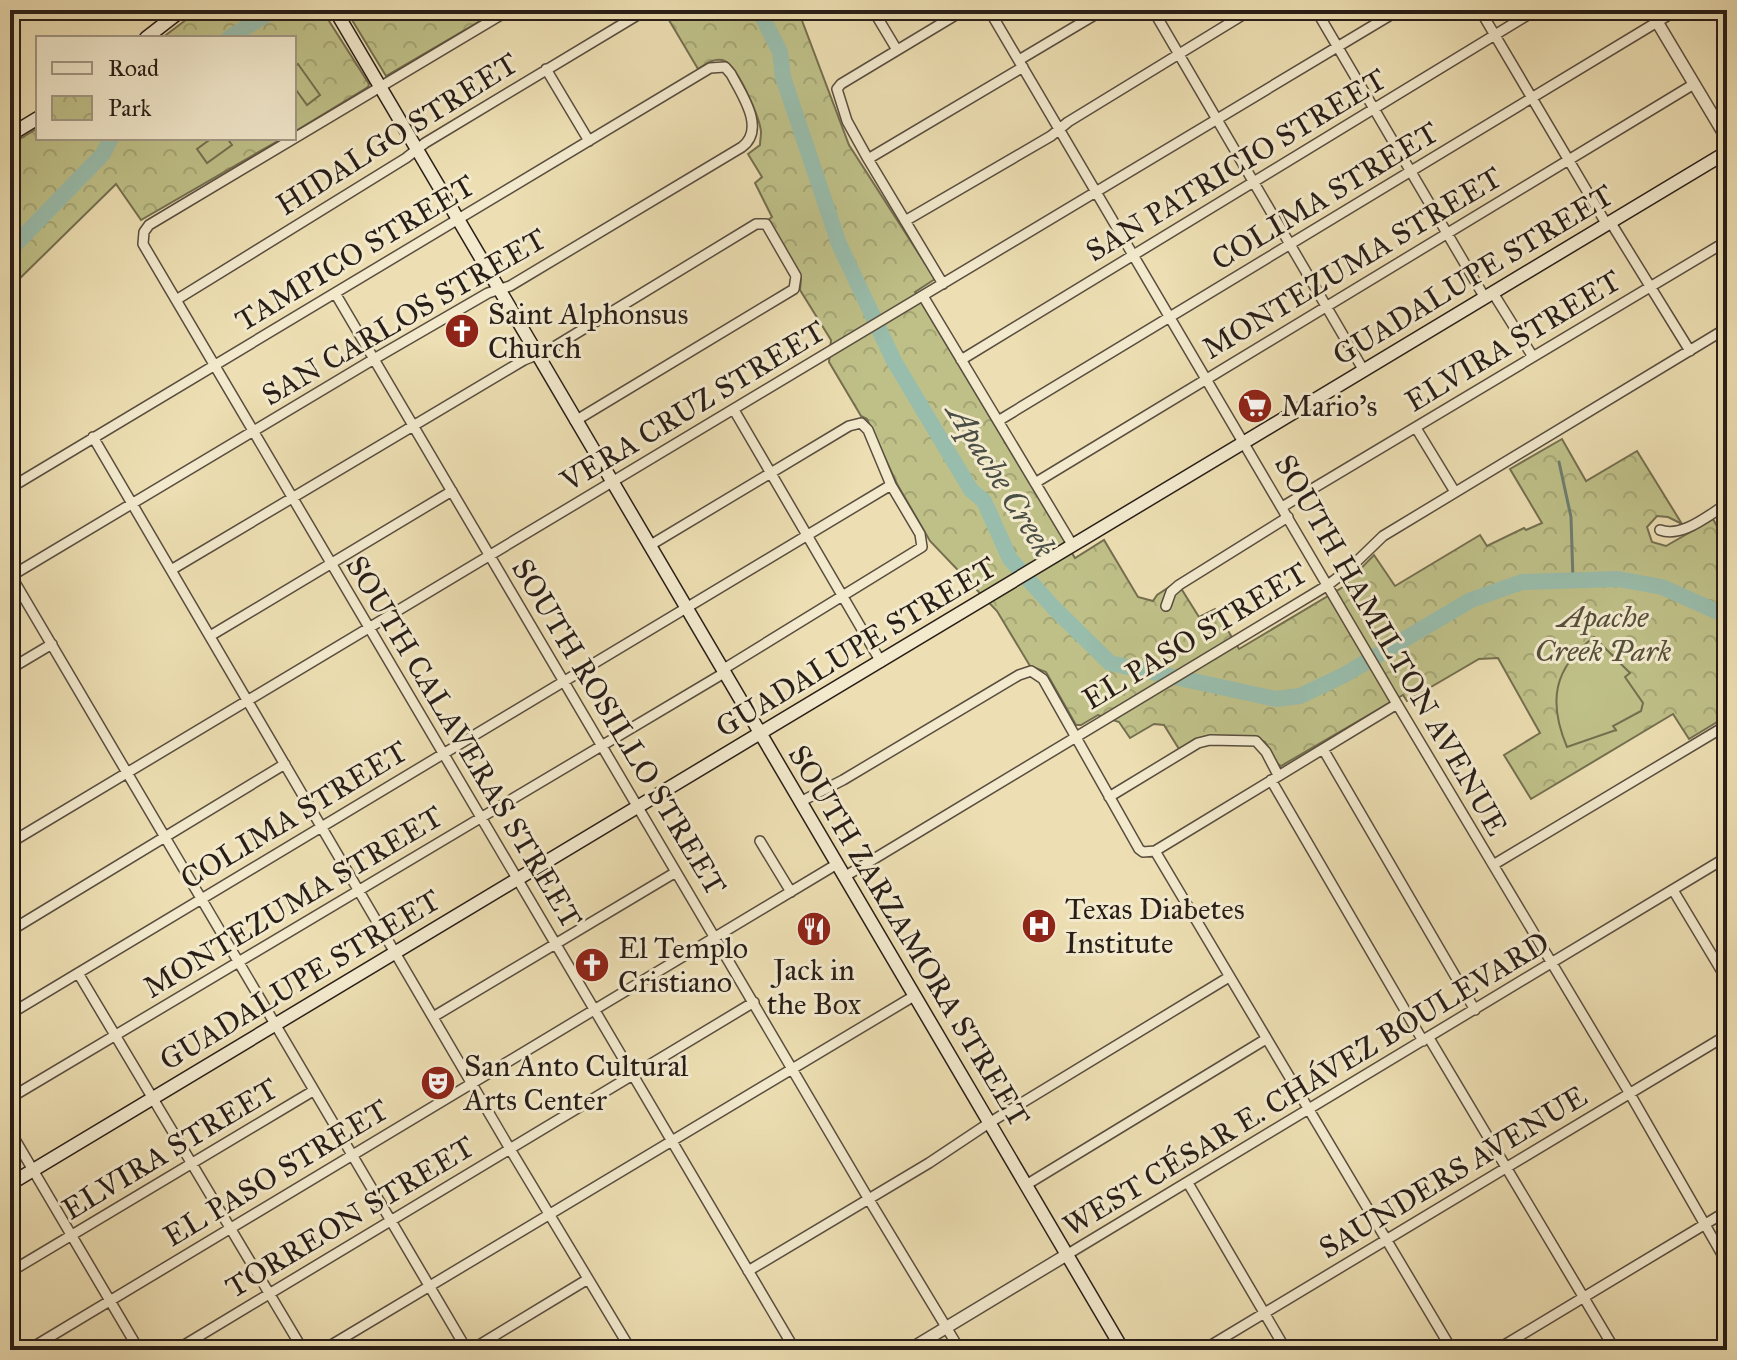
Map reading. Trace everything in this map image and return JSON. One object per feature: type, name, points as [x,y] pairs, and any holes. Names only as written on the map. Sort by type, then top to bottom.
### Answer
[{"type":"main road","points":[[149,36],[182,10]]},
{"type":"main road","name":"SOUTH ZARZAMORA STREET","points":[[335,10],[1123,1350]]},
{"type":"main road","points":[[10,135],[36,119]]},
{"type":"main road","name":"GUADALUPE STREET","points":[[10,1184],[1727,152]]},
{"type":"street","points":[[380,87],[509,10]]},
{"type":"street","name":"HIDALGO STREET","points":[[176,300],[646,10]]},
{"type":"street","points":[[873,10],[897,50]]},
{"type":"street","points":[[943,284],[847,121],[837,89],[964,10]]},
{"type":"street","name":"SOUTH HAMILTON AVENUE","points":[[989,10],[1727,1263]]},
{"type":"street","points":[[868,159],[1103,10]]},
{"type":"street","points":[[1153,10],[1364,371]]},
{"type":"street","points":[[905,221],[1251,10]]},
{"type":"street","points":[[1316,10],[1448,234],[1533,357]]},
{"type":"street","name":"VERA CRUZ STREET","points":[[10,843],[1399,10]]},
{"type":"street","points":[[1480,10],[1690,351]]},
{"type":"street","name":"SAN PATRICIO STREET","points":[[961,360],[1536,10]]},
{"type":"street","points":[[1650,10],[1727,139]]},
{"type":"street","name":"COLIMA STREET","points":[[998,421],[1677,10]]},
{"type":"street","name":"TAMPICO STREET","points":[[10,488],[710,68],[725,67]]},
{"type":"street","name":"SAN CARLOS STREET","points":[[11,575],[374,359],[488,293],[510,286],[748,143],[753,134],[752,120],[725,67]]},
{"type":"street","points":[[546,69],[589,141]]},
{"type":"street","name":"MONTEZUMA STREET","points":[[1035,483],[1694,84]]},
{"type":"street","name":"SOUTH CALAVERAS STREET","points":[[296,137],[380,87]]},
{"type":"street","name":"SOUTH CALAVERAS STREET","points":[[291,140],[149,225],[142,241],[795,1350]]},
{"type":"street","points":[[171,570],[413,425],[549,350],[756,224],[763,223],[768,227],[796,276],[794,289],[575,421]]},
{"type":"street","name":"ELVIRA STREET","points":[[1282,507],[1727,241]]},
{"type":"street","name":"SOUTH ROSILLO STREET","points":[[335,293],[960,1350]]},
{"type":"street","points":[[923,296],[1073,546]]},
{"type":"street","name":"EL PASO STREET","points":[[844,877],[1328,585],[1383,536],[1727,328]]},
{"type":"street","points":[[734,410],[881,662]]},
{"type":"street","points":[[649,546],[849,426],[860,423],[868,430],[891,485]]},
{"type":"street","points":[[1416,428],[1455,492]]},
{"type":"street","points":[[93,437],[629,1347],[617,1350]]},
{"type":"street","name":"COLIMA STREET","points":[[10,1014],[891,485]]},
{"type":"street","name":"MONTEZUMA STREET","points":[[10,1098],[723,672],[920,550],[923,539],[891,485]]},
{"type":"street","points":[[210,636],[452,491]]},
{"type":"street","points":[[1660,530],[1673,533],[1683,530],[1727,504]]},
{"type":"street","points":[[1166,606],[1171,592],[1179,585],[1288,517]]},
{"type":"street","points":[[11,575],[313,1091],[469,1350],[589,1280]]},
{"type":"street","points":[[10,669],[52,644]]},
{"type":"street","points":[[800,802],[843,780],[1019,675],[1036,672],[1043,679],[1139,849],[1143,852],[1155,851],[1323,749],[1395,700]]},
{"type":"street","points":[[1493,865],[1727,725]]},
{"type":"street","points":[[1109,797],[1198,743],[1210,740],[1256,741],[1266,752],[1274,778],[1426,1039],[1615,1350]]},
{"type":"street","points":[[1323,749],[1475,1010]]},
{"type":"street","points":[[10,931],[285,764]]},
{"type":"street","points":[[760,841],[791,892]]},
{"type":"street","points":[[1155,851],[1452,1350]]},
{"type":"street","name":"WEST CÉSAR E. CHÁVEZ BOULEVARD","points":[[909,1350],[1727,857]]},
{"type":"street","name":"EL PASO STREET","points":[[28,1350],[837,864]]},
{"type":"street","points":[[433,1017],[676,872]]},
{"type":"street","points":[[1673,890],[1727,980]]},
{"type":"street","points":[[78,973],[303,1350]]},
{"type":"street","points":[[748,1271],[1229,977]]},
{"type":"street","points":[[323,1350],[914,996]]},
{"type":"street","name":"TORREON STREET","points":[[176,1350],[754,1002]]},
{"type":"street","name":"SAUNDERS AVENUE","points":[[1203,1350],[1727,1035]]},
{"type":"street","points":[[1026,1185],[1266,1039]]},
{"type":"street","name":"ELVIRA STREET","points":[[10,1272],[313,1091]]},
{"type":"street","points":[[10,1131],[139,1350]]},
{"type":"street","points":[[1188,1183],[1286,1350]]},
{"type":"street","points":[[1496,1350],[1727,1211]]},
{"type":"green space","points":[[199,10],[322,10],[369,84],[296,131],[296,36],[165,36]]},
{"type":"green space","points":[[346,10],[499,10],[386,76]]},
{"type":"green space","name":"Apache Creek Park","points":[[663,10],[798,10],[849,145],[935,279],[915,292],[1075,558],[1104,540],[1138,597],[1153,601],[1177,582],[1199,617],[1215,609],[1239,649],[1343,587],[1374,555],[1395,586],[1480,535],[1487,546],[1542,523],[1510,469],[1562,439],[1586,481],[1637,451],[1682,524],[1668,517],[1657,516],[1647,527],[1652,542],[1666,546],[1713,519],[1727,544],[1727,716],[1689,739],[1673,714],[1531,799],[1504,755],[1540,733],[1498,658],[1479,659],[1407,701],[1403,695],[1281,766],[1265,742],[1255,737],[1208,736],[1179,749],[1164,725],[1154,724],[1130,738],[1119,722],[1098,715],[1076,725],[1046,672],[1030,666],[997,611],[930,541],[897,484],[867,419],[861,416],[829,362],[831,340],[800,290],[801,278],[768,220],[772,217],[755,183],[762,177],[748,154],[760,145],[761,132],[746,91],[734,70],[722,60],[712,61],[698,69]]},
{"type":"green space","points":[[298,64],[320,95],[307,105],[296,90]]},
{"type":"green space","points":[[36,129],[36,140],[280,140],[141,220],[116,184],[10,288],[10,145]]},
{"type":"green space","points":[[209,140],[228,140],[232,145],[207,163],[197,149]]},
{"type":"green space","points":[[1594,637],[1630,673],[1625,677],[1643,703],[1641,711],[1613,726],[1616,730],[1567,747],[1557,715],[1558,687],[1570,661]]},
{"type":"waterway","name":"Apache Creek","points":[[232,36],[274,10]]},
{"type":"waterway","name":"Apache Creek","points":[[759,10],[780,52],[783,77],[839,244],[894,361],[971,490],[984,501],[1010,559],[1110,663],[1276,699],[1300,696],[1344,675],[1471,600],[1522,582],[1618,579],[1662,587],[1727,616]]},
{"type":"waterway","name":"Apache Creek","points":[[10,250],[103,154],[110,140]]},
{"type":"waterway","points":[[1559,462],[1571,517],[1573,581]]},
{"type":"place","name":"Saint Alphonsus Church","points":[[462,331]]},
{"type":"place","name":"Mario's","points":[[1255,406]]},
{"type":"place","name":"Texas Diabetes Institute","points":[[1039,926]]},
{"type":"place","name":"Jack in the Box","points":[[814,929]]},
{"type":"place","name":"El Templo Cristiano","points":[[592,965]]},
{"type":"place","name":"San Anto Cultural Arts Center","points":[[438,1083]]}]
